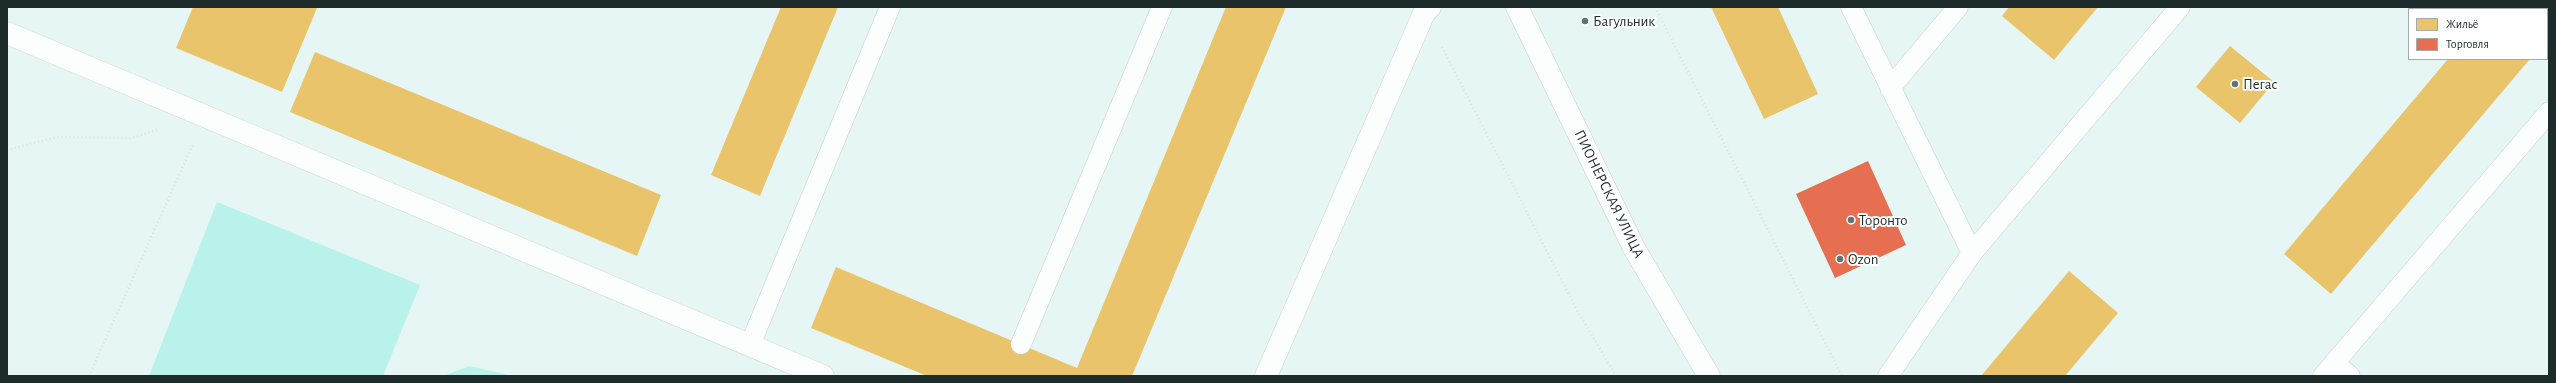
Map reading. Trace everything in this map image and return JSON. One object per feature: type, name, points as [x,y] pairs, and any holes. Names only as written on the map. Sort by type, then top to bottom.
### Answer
[{"type":"street","name":"ПИОНЕРСКАЯ УЛИЦА","points":[[1517,7],[1634,248],[1709,376]]},
{"type":"street","points":[[1266,376],[1427,10]]},
{"type":"street","points":[[7,33],[823,376]]},
{"type":"lane","points":[[750,345],[890,7]]},
{"type":"lane","points":[[1021,344],[1162,7]]},
{"type":"lane","points":[[1851,7],[1972,254]]},
{"type":"lane","points":[[1890,88],[1958,7]]},
{"type":"lane","points":[[1888,376],[1972,254],[2180,7]]},
{"type":"lane","points":[[2350,376],[2329,369],[2549,112]]},
{"type":"path","points":[[1655,7],[1842,376]]},
{"type":"path","points":[[1427,10],[1578,312],[1616,376]]},
{"type":"path","points":[[89,376],[205,116]]},
{"type":"path","points":[[7,150],[58,138],[131,138],[161,129]]},
{"type":"shaded area","points":[[217,202],[420,285],[383,376],[149,376]]},
{"type":"shaded area","points":[[470,366],[512,376],[443,376]]},
{"type":"building: Жильё","points":[[193,7],[317,8],[282,92],[176,48]]},
{"type":"building: Жильё","points":[[781,7],[838,7],[760,196],[711,175]]},
{"type":"building: Жильё","points":[[1226,7],[1286,7],[1132,376],[927,376],[811,328],[836,267],[1077,368]]},
{"type":"building: Жильё","points":[[1711,7],[1778,7],[1818,94],[1764,119]]},
{"type":"building: Жильё","points":[[2009,7],[2098,7],[2054,60],[2002,16]]},
{"type":"building: Жильё","points":[[2549,7],[2549,37],[2548,38],[2548,8],[2492,8]]},
{"type":"building: Жильё","name":"Пегас","points":[[2230,46],[2274,82],[2240,123],[2196,87]]},
{"type":"building: Жильё","points":[[315,52],[661,195],[637,256],[290,112]]},
{"type":"building: Жильё","points":[[2447,60],[2529,60],[2331,294],[2284,254]]},
{"type":"building: Жильё","points":[[2069,271],[2118,313],[2065,376],[1981,376]]},
{"type":"building: Торговля","name":"Торонто","points":[[1868,161],[1906,245],[1835,278],[1796,194]]},
{"type":"place","name":"Багульник","points":[[1585,21]]},
{"type":"place","name":"Пегас","points":[[2235,84]]},
{"type":"place","name":"Торонто","points":[[1851,220]]},
{"type":"place","name":"Ozon","points":[[1840,259]]}]
